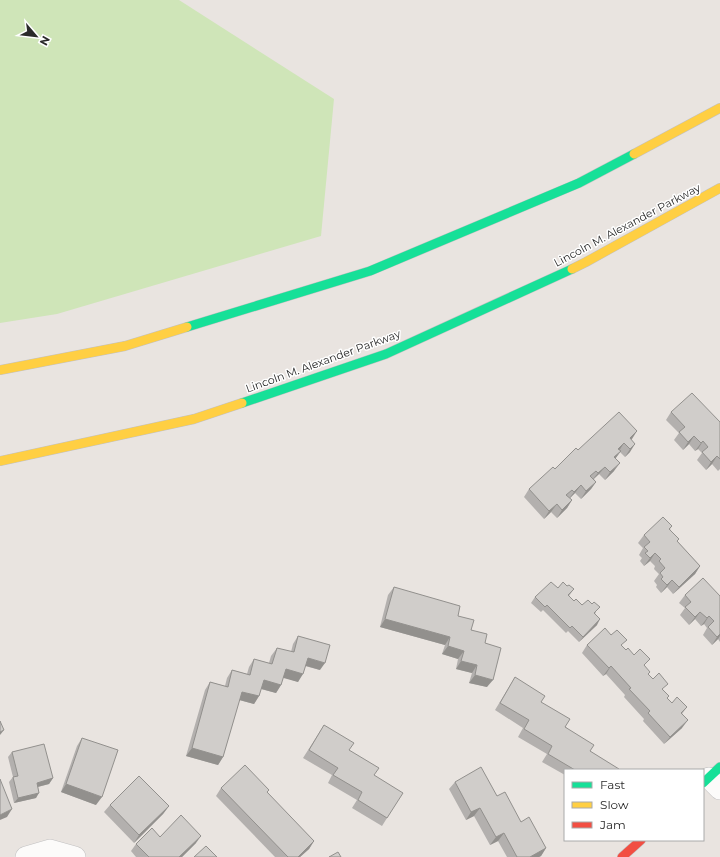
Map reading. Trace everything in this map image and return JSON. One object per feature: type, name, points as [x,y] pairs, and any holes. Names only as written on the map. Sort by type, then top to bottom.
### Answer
[{"type":"main road","points":[[0,370],[125,346],[370,271],[579,183],[720,108]]},
{"type":"main road","name":"Lincoln M. Alexander Parkway","points":[[0,461],[194,419],[386,354],[586,262],[720,188]]},
{"type":"main road","points":[[622,857],[640,841]]},
{"type":"street","points":[[26,857],[50,850],[75,857]]},
{"type":"green space","points":[[0,0],[179,0],[334,99],[321,236],[57,314],[0,323]]},
{"type":"building","points":[[692,393],[720,422],[720,459],[717,456],[711,462],[702,452],[708,447],[703,441],[701,443],[694,436],[688,442],[679,432],[685,427],[671,412]]},
{"type":"building","points":[[619,412],[637,431],[630,438],[635,444],[630,449],[624,443],[618,449],[621,451],[614,457],[620,463],[610,472],[605,467],[598,473],[596,471],[590,476],[596,482],[586,491],[581,485],[574,492],[572,490],[566,495],[572,500],[562,510],[557,504],[549,511],[529,489],[553,467],[555,469],[576,448],[578,450]]},
{"type":"building","points":[[663,517],[672,526],[669,529],[679,539],[677,541],[700,566],[679,587],[672,580],[667,585],[661,579],[663,577],[660,573],[665,568],[659,561],[661,559],[655,553],[650,558],[645,553],[648,551],[644,547],[650,542],[644,535]]},
{"type":"building","points":[[703,578],[720,596],[720,634],[717,637],[708,627],[714,621],[709,616],[707,618],[700,612],[695,617],[685,607],[691,602],[685,595]]},
{"type":"building","points":[[551,582],[558,588],[563,582],[567,586],[569,585],[574,589],[568,595],[574,601],[576,599],[582,605],[588,600],[592,604],[594,602],[600,607],[594,613],[600,619],[583,637],[572,626],[570,628],[547,605],[545,607],[535,597]]},
{"type":"building","points":[[394,587],[460,606],[458,616],[474,620],[471,630],[487,634],[485,643],[501,648],[493,680],[475,675],[477,665],[461,661],[464,651],[448,646],[450,637],[385,619]]},
{"type":"building","points":[[605,628],[611,635],[617,630],[627,640],[621,645],[626,650],[628,648],[634,655],[640,649],[650,659],[644,665],[650,672],[648,674],[653,679],[659,673],[668,684],[662,689],[669,696],[667,698],[672,703],[677,697],[687,707],[681,713],[688,720],[670,737],[648,713],[650,711],[629,689],[631,688],[611,666],[609,668],[587,645]]},
{"type":"building","points":[[298,636],[330,645],[325,663],[308,658],[303,674],[286,669],[281,685],[264,680],[259,696],[242,692],[223,757],[192,748],[210,682],[228,687],[232,670],[250,675],[254,659],[272,664],[277,648],[294,652]]},
{"type":"building","points":[[515,677],[545,696],[541,702],[570,719],[565,727],[594,745],[590,751],[619,769],[573,769],[548,754],[552,746],[524,729],[529,720],[500,703]]},
{"type":"building","points":[[0,721],[4,730],[0,732]]},
{"type":"building","points":[[324,725],[354,743],[349,750],[379,768],[374,775],[403,793],[387,818],[358,800],[362,792],[333,775],[338,768],[309,750]]},
{"type":"building","points":[[82,738],[118,750],[102,797],[66,784]]},
{"type":"building","points":[[44,744],[53,778],[37,783],[39,793],[18,798],[13,777],[18,776],[12,752]]},
{"type":"building","points":[[245,765],[269,790],[267,792],[314,841],[298,857],[288,857],[221,788]]},
{"type":"building","points":[[481,767],[497,796],[505,792],[521,822],[529,817],[546,848],[530,857],[517,857],[504,833],[496,837],[480,808],[471,812],[455,782]]},
{"type":"building","points":[[139,776],[169,806],[139,835],[110,805]]},
{"type":"building","points":[[0,779],[12,809],[0,815]]},
{"type":"building","points":[[181,815],[201,836],[179,857],[149,857],[136,844],[152,828],[160,837]]},
{"type":"building","points":[[206,846],[217,857],[194,857]]},
{"type":"building","points":[[338,852],[341,857],[329,857]]},
{"type":"traffic: fast","points":[[187,327],[370,271],[579,183],[634,154]]},
{"type":"traffic: fast","points":[[242,403],[386,354],[572,269]]},
{"type":"traffic: fast","points":[[704,782],[720,767]]},
{"type":"traffic: slow","points":[[634,154],[720,108]]},
{"type":"traffic: slow","points":[[572,269],[720,188]]},
{"type":"traffic: slow","points":[[0,370],[125,346],[187,327]]},
{"type":"traffic: slow","points":[[0,461],[194,419],[242,403]]},
{"type":"traffic: jam","points":[[622,857],[640,841]]}]
